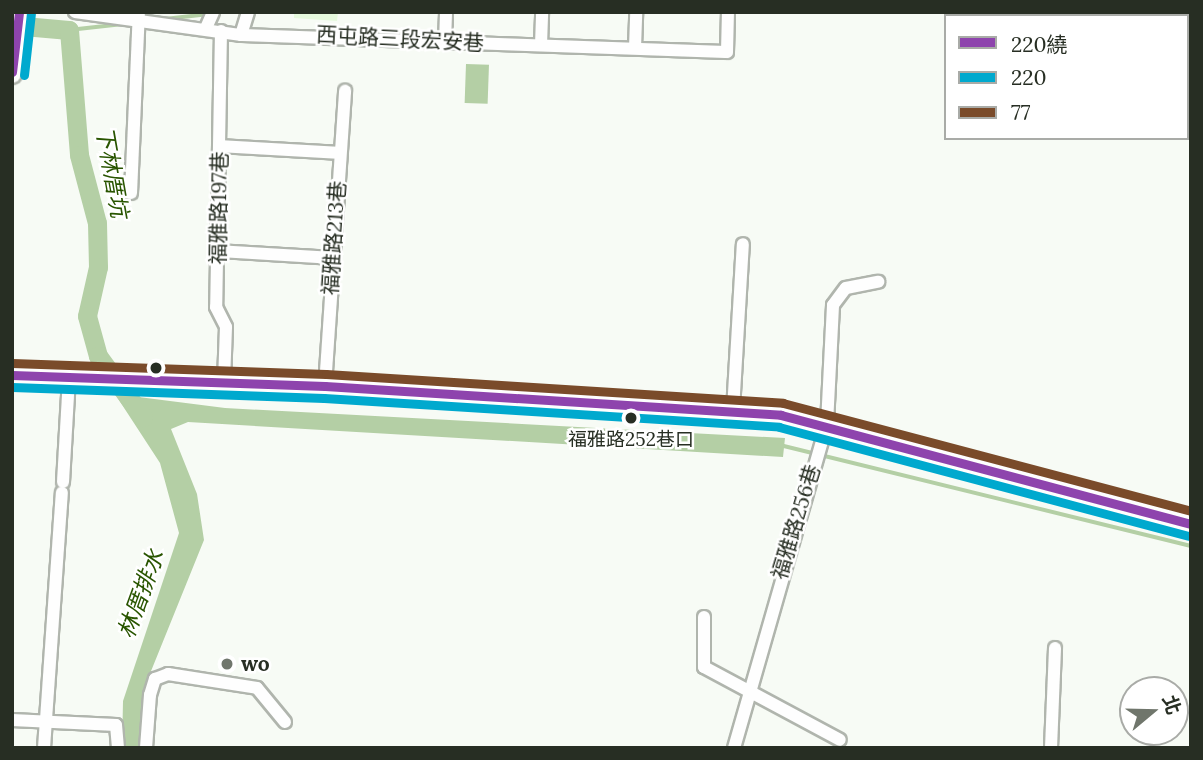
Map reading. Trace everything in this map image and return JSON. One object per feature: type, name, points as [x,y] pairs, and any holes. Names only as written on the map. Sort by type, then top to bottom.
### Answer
[{"type":"street","name":"西屯路三段宏安巷","points":[[75,12],[139,17],[241,35],[727,52],[727,12]]},
{"type":"street","points":[[206,28],[213,12]]},
{"type":"street","points":[[241,35],[248,12]]},
{"type":"street","points":[[445,42],[446,12]]},
{"type":"street","points":[[541,45],[542,12]]},
{"type":"street","points":[[635,48],[636,12]]},
{"type":"street","points":[[131,193],[139,17]]},
{"type":"street","points":[[12,74],[17,18]]},
{"type":"street","name":"福雅路197巷","points":[[221,31],[218,251],[224,383]]},
{"type":"street","name":"福雅路213巷","points":[[325,386],[345,90]]},
{"type":"street","points":[[220,146],[340,153]]},
{"type":"street","points":[[733,410],[743,244]]},
{"type":"street","points":[[218,251],[332,258]]},
{"type":"street","name":"福雅路256巷","points":[[734,748],[827,424],[833,306],[846,288],[878,282]]},
{"type":"street","points":[[12,375],[134,382],[325,386],[733,410],[827,424],[1191,524]]},
{"type":"street","points":[[44,748],[48,720],[69,378]]},
{"type":"street","points":[[704,617],[704,667],[751,688],[840,740]]},
{"type":"street","points":[[1051,748],[1055,648]]},
{"type":"street","points":[[146,748],[155,679],[167,667],[227,675]]},
{"type":"street","points":[[155,679],[188,674],[238,681],[268,695],[285,722]]},
{"type":"street","points":[[12,720],[116,725],[118,748]]},
{"type":"shaded area","points":[[294,12],[338,12],[337,21],[294,18]]},
{"type":"shaded area","points":[[466,64],[489,65],[488,104],[465,103]]},
{"type":"shaded area","points":[[115,394],[225,408],[785,438],[783,457],[188,422],[171,429],[197,494],[204,540],[145,686],[142,748],[122,748],[123,701],[179,533],[160,463]]},
{"type":"waterway","name":"下林厝坑","points":[[165,19],[209,14]]},
{"type":"waterway","name":"下林厝坑","points":[[69,30],[123,24]]},
{"type":"waterway","name":"下林厝坑","points":[[12,25],[69,30],[79,155],[97,223],[98,267],[87,316],[98,356],[143,417]]},
{"type":"waterway","points":[[780,445],[1191,546]]},
{"type":"transit line","name":"220繞","points":[[12,72],[19,12]]},
{"type":"transit line","name":"220","points":[[24,75],[31,13]]},
{"type":"transit line","name":"77","points":[[12,363],[326,374],[783,403],[1191,511]]},
{"type":"transit line","name":"220繞","points":[[12,375],[325,386],[781,415],[1191,524]]},
{"type":"transit line","name":"220","points":[[12,387],[324,398],[779,427],[1188,536]]},
{"type":"place","name":"福雅路252巷口","points":[[631,418]]},
{"type":"place","name":"wo","points":[[227,664]]},
{"type":"water label","name":"林厝排水","points":[[141,594]]}]
